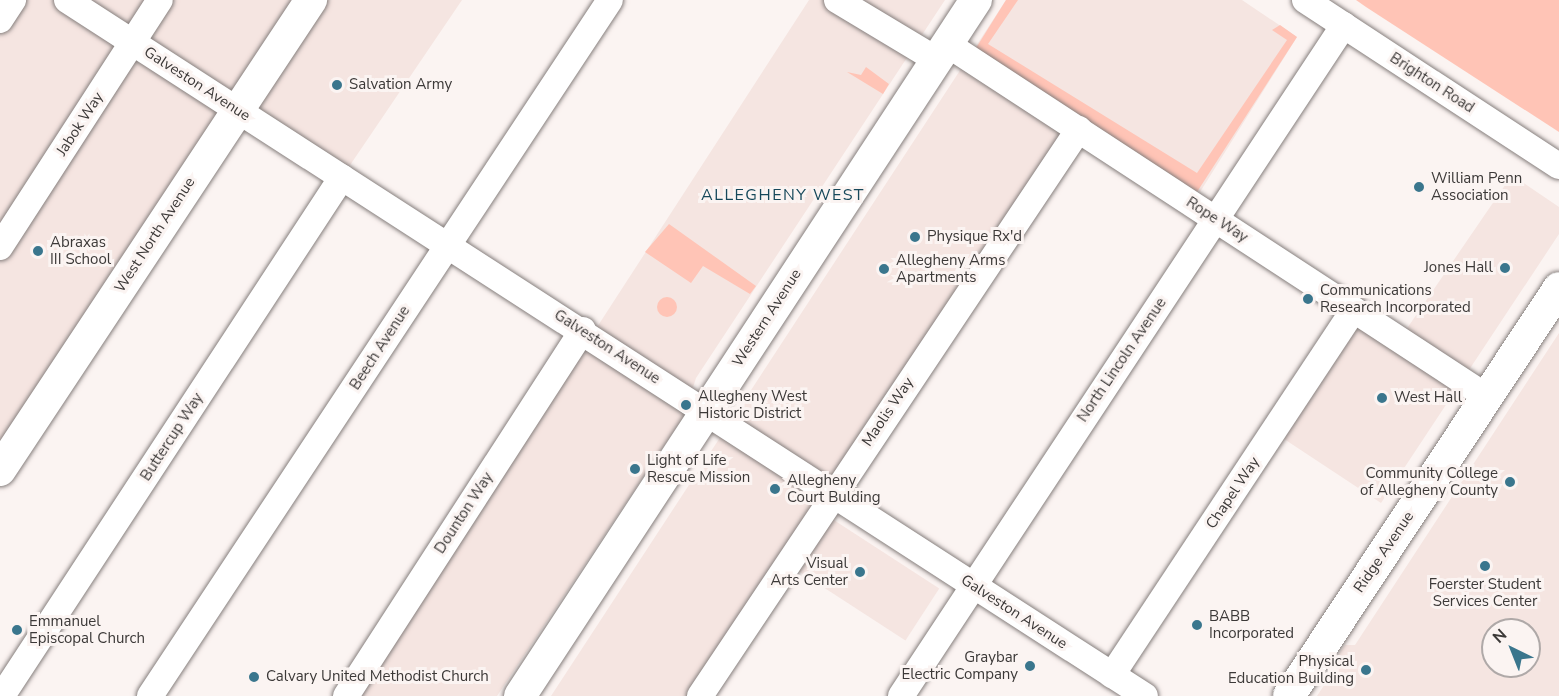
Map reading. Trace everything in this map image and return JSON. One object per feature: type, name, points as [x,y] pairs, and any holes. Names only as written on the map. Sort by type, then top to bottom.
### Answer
[{"type":"main road","name":"West North Avenue","points":[[0,470],[310,0]]},
{"type":"main road","name":"Western Avenue","points":[[520,696],[976,0]]},
{"type":"main road","name":"Ridge Avenue","points":[[1289,696],[1559,288]]},
{"type":"street","points":[[0,20],[13,0]]},
{"type":"street","name":"Galveston Avenue","points":[[67,0],[447,246],[583,330],[705,412],[1145,696]]},
{"type":"street","name":"Jabok Way","points":[[0,248],[160,0]]},
{"type":"street","name":"Beech Avenue","points":[[150,696],[610,0]]},
{"type":"street","name":"Rope Way","points":[[837,0],[942,52],[1079,129],[1486,398]]},
{"type":"street","name":"Brighton Road","points":[[1305,0],[1559,166]]},
{"type":"street","name":"North Lincoln Avenue","points":[[901,696],[1344,25]]},
{"type":"street","name":"Maolis Way","points":[[700,696],[832,494],[1079,129]]},
{"type":"street","name":"Buttercup Way","points":[[2,696],[342,177]]},
{"type":"street","name":"Chapel Way","points":[[1112,675],[1354,310]]},
{"type":"street","name":"Dounton Way","points":[[346,696],[583,330]]},
{"type":"shaded area","points":[[0,0],[462,0],[342,177],[238,110],[0,470]]},
{"type":"shaded area","points":[[809,0],[945,0],[696,378],[684,416],[497,696],[358,696]]},
{"type":"shaded area","points":[[1006,0],[1242,0],[1297,37],[1200,192],[1079,118],[691,696],[551,696]]},
{"type":"shaded area","points":[[1006,0],[1018,0],[988,44],[1197,173],[1287,40],[1272,30],[1280,25],[1297,37],[1197,192],[976,48]]},
{"type":"shaded area","points":[[1356,0],[1559,0],[1559,132],[1366,7]]},
{"type":"shaded area","points":[[866,67],[889,84],[883,94],[847,72],[861,75]]},
{"type":"shaded area","name":"Community College of Allegheny County","points":[[1512,175],[1559,207],[1559,234],[1381,503],[1275,433],[1354,316],[1397,343]]},
{"type":"shaded area","points":[[669,224],[756,286],[750,294],[703,266],[691,283],[645,252]]},
{"type":"shaded area","points":[[667,297],[674,300],[677,307],[674,314],[667,317],[660,314],[657,307],[660,300]]},
{"type":"shaded area","name":"Community College of Allegheny County","points":[[1559,333],[1559,696],[1317,696],[1337,666],[1335,659],[1345,645],[1355,645]]},
{"type":"shaded area","name":"Visual Arts Center","points":[[826,515],[939,589],[905,641],[792,567]]},
{"type":"place","name":"Salvation Army","points":[[337,85]]},
{"type":"place","name":"William Penn Association","points":[[1419,187]]},
{"type":"place","name":"Physique Rx'd","points":[[915,237]]},
{"type":"place","name":"Abraxas III School","points":[[38,251]]},
{"type":"place","name":"Jones Hall","points":[[1505,268]]},
{"type":"place","name":"Allegheny Arms Apartments","points":[[884,269]]},
{"type":"place","name":"Communications Research Incorporated","points":[[1308,299]]},
{"type":"place","name":"West Hall","points":[[1382,398]]},
{"type":"place","name":"Allegheny West Historic District","points":[[686,405]]},
{"type":"place","name":"Light of Life Rescue Mission","points":[[635,469]]},
{"type":"place","name":"Community College of Allegheny County","points":[[1510,482]]},
{"type":"place","name":"Allegheny Court Bulding","points":[[775,489]]},
{"type":"place","name":"Foerster Student Services Center","points":[[1485,566]]},
{"type":"place","name":"Visual Arts Center","points":[[860,572]]},
{"type":"place","name":"BABB Incorporated","points":[[1197,625]]},
{"type":"place","name":"Emmanuel Episcopal Church","points":[[17,630]]},
{"type":"place","name":"Graybar Electric Company","points":[[1030,666]]},
{"type":"place","name":"Physical Education Building","points":[[1366,670]]},
{"type":"place","name":"Calvary United Methodist Church","points":[[254,677]]},
{"type":"district","name":"ALLEGHENY WEST","points":[[783,195]]}]
